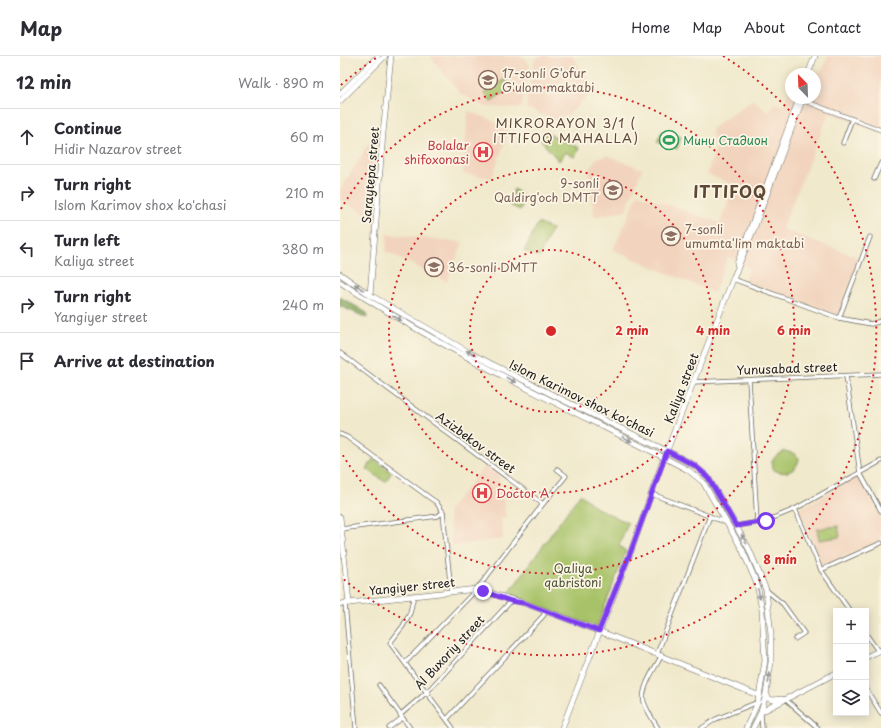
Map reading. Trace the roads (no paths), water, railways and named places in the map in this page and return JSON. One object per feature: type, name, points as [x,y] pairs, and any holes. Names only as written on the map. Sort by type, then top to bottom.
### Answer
[{"type":"main road","points":[[340,94],[378,56]]},
{"type":"main road","points":[[340,100],[385,56]]},
{"type":"main road","name":"Saraytepa street","points":[[370,295],[383,133],[391,56]]},
{"type":"main road","points":[[810,68],[815,56]]},
{"type":"main road","points":[[814,68],[818,56]]},
{"type":"main road","name":"Kaliya street","points":[[562,728],[631,551],[693,382],[753,232],[799,104]]},
{"type":"main road","name":"Islom Karimov shox ko'chasi","points":[[340,274],[370,295],[486,364],[559,405],[688,470],[700,478],[742,549],[754,576],[762,608],[765,661],[759,699],[746,728]]},
{"type":"main road","name":"Islom Karimov shox ko'chasi","points":[[340,282],[424,334],[667,451],[694,465],[708,477],[755,562],[766,590],[771,635],[771,662],[766,694],[761,712],[753,728]]},
{"type":"main road","points":[[340,517],[345,604]]},
{"type":"main road","name":"Yangiyer street","points":[[345,604],[477,589],[511,601],[524,603],[544,610],[659,654],[759,699]]},
{"type":"main road","points":[[762,608],[765,606],[768,607]]},
{"type":"main road","points":[[869,656],[880,650]]},
{"type":"main road","points":[[761,712],[833,675]]},
{"type":"main road","points":[[766,694],[769,699],[785,699]]},
{"type":"street","points":[[814,104],[881,130]]},
{"type":"street","points":[[843,143],[852,119]]},
{"type":"street","points":[[874,179],[881,163]]},
{"type":"street","points":[[839,318],[870,237]]},
{"type":"street","points":[[733,279],[839,318],[871,324],[881,321]]},
{"type":"street","name":"Azizbekov street","points":[[340,353],[543,504]]},
{"type":"street","name":"Yunusabad street","points":[[693,382],[881,374]]},
{"type":"street","points":[[846,376],[860,473],[881,511]]},
{"type":"street","points":[[749,380],[757,522]]},
{"type":"street","points":[[340,434],[347,437],[436,502],[443,512],[451,592]]},
{"type":"street","points":[[736,526],[766,521],[795,509],[881,461]]},
{"type":"street","points":[[405,663],[477,589],[566,476],[556,469]]},
{"type":"street","points":[[652,494],[727,523]]},
{"type":"street","points":[[795,509],[821,570],[848,608]]},
{"type":"street","points":[[341,531],[438,516],[443,512]]},
{"type":"street","points":[[658,728],[645,706],[643,695],[710,516]]},
{"type":"street","points":[[821,570],[881,543]]},
{"type":"street","points":[[766,590],[783,604],[804,633],[794,639]]},
{"type":"street","points":[[414,595],[410,613],[403,626],[390,643],[453,728]]},
{"type":"street","name":"Al Buxoriy street","points":[[389,728],[427,692],[511,601]]},
{"type":"street","points":[[345,604],[356,728]]},
{"type":"street","points":[[447,719],[544,615],[544,610]]},
{"type":"street","points":[[869,637],[880,650]]},
{"type":"street","points":[[379,685],[410,728]]},
{"type":"street","points":[[869,694],[881,713]]},
{"type":"street","points":[[702,728],[716,719],[759,699]]},
{"type":"street","points":[[785,699],[818,728]]},
{"type":"street","points":[[761,712],[762,728]]},
{"type":"place","name":"17-sonli G'ofur G'ulom maktabi","points":[[488,80]]},
{"type":"place","name":"Мини Стадион","points":[[669,140]]},
{"type":"place","name":"Bolalar shifoxonasi","points":[[483,152]]},
{"type":"place","name":"9-sonli Qaldirg'och DMTT","points":[[613,190]]},
{"type":"place","name":"7-sonli umumta'lim maktabi","points":[[671,236]]},
{"type":"place","name":"36-sonli DMTT","points":[[434,267]]},
{"type":"place","name":"Doctor A","points":[[482,493]]},
{"type":"district","name":"MIKRORAYON 3/1 ( ITTIFOQ MAHALLA)","points":[[566,130]]},
{"type":"district","name":"ITTIFOQ","points":[[730,191]]},
{"type":"park label","name":"Qaliya qabristoni","points":[[573,575]]}]
